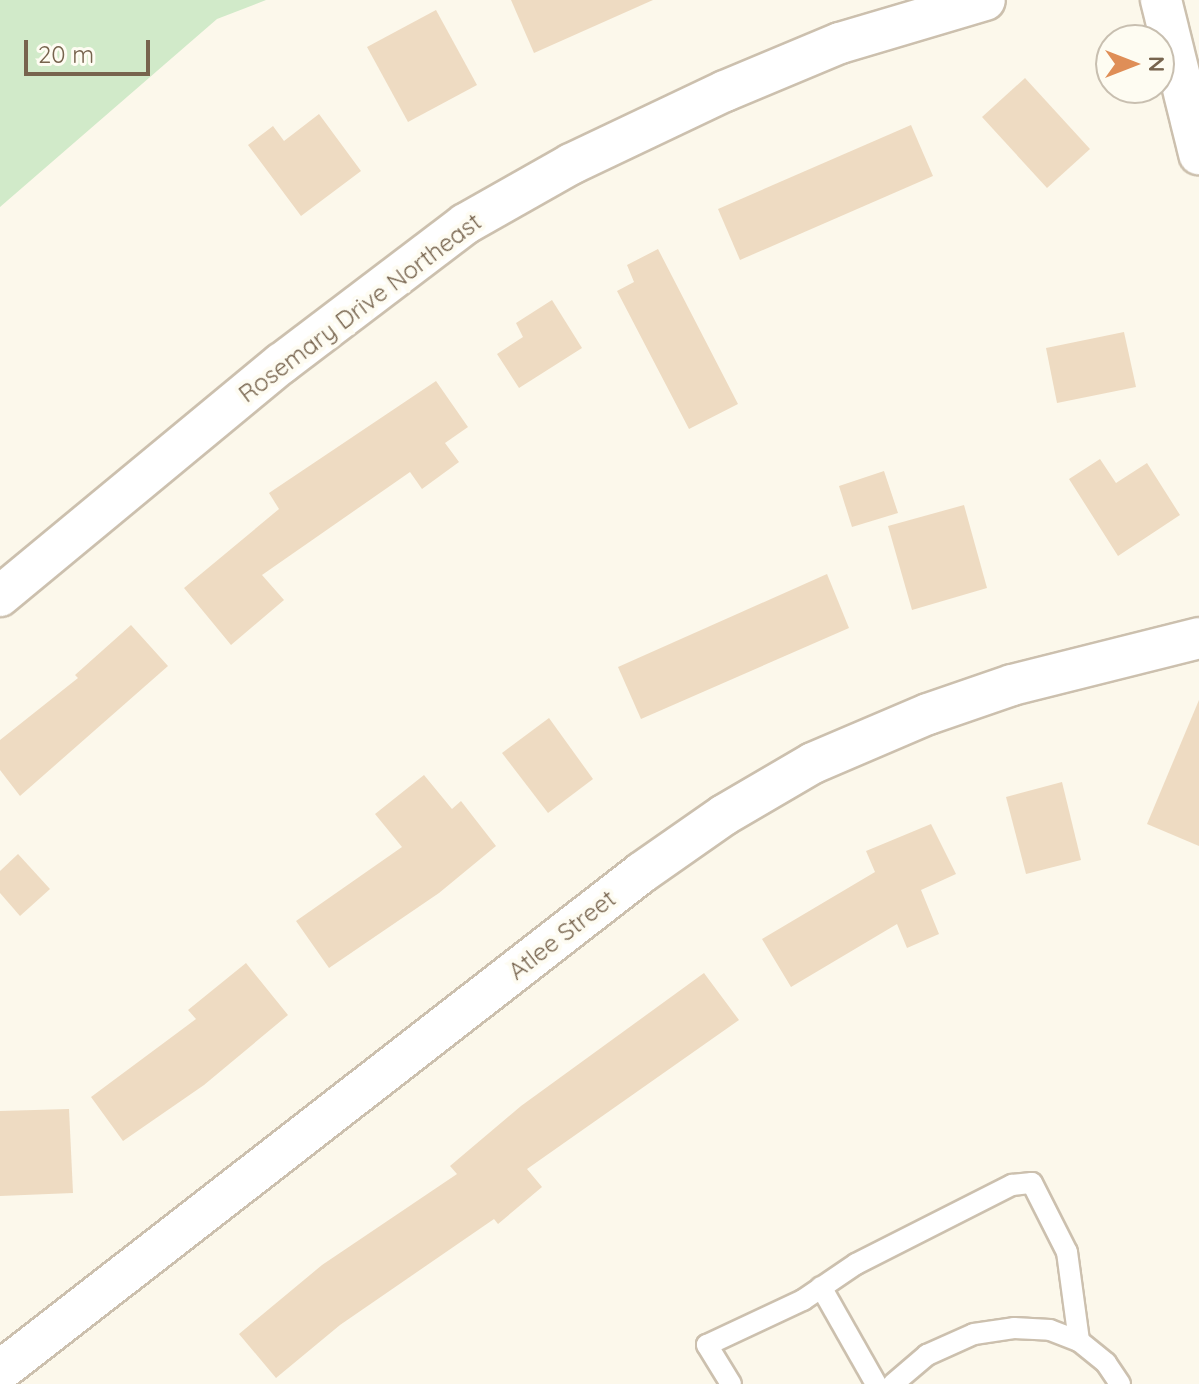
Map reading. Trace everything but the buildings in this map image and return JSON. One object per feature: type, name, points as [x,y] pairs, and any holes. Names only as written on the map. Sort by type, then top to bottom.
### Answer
[{"type":"street","name":"Rosemary Drive Northeast","points":[[0,596],[282,363],[465,224],[571,164],[725,91],[840,43],[985,0]]},
{"type":"street","points":[[1161,0],[1199,154]]},
{"type":"street","name":"Atlee Street","points":[[0,1371],[641,873],[724,815],[813,763],[928,714],[1012,685],[1199,638]]},
{"type":"lane","points":[[731,1384],[707,1345],[821,1287],[856,1264],[1012,1185],[1032,1183],[1067,1252],[1079,1341]]},
{"type":"lane","points":[[821,1287],[876,1384]]},
{"type":"lane","points":[[893,1384],[927,1355],[974,1334],[1014,1328],[1050,1330],[1079,1341],[1106,1363],[1120,1384]]},
{"type":"green space","points":[[0,0],[266,0],[217,19],[0,207]]}]
